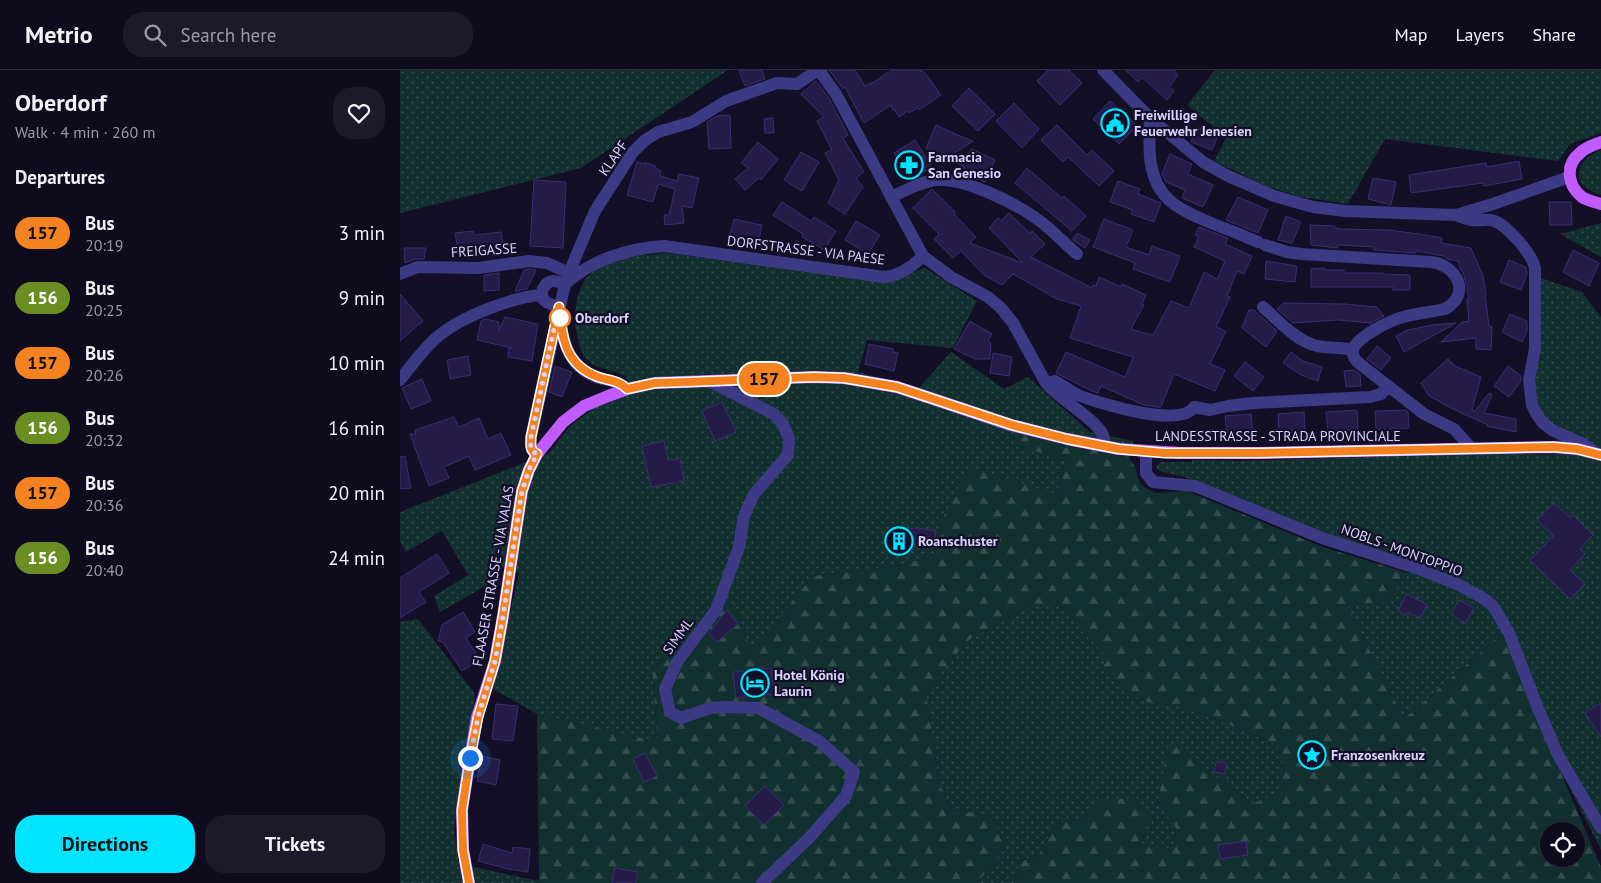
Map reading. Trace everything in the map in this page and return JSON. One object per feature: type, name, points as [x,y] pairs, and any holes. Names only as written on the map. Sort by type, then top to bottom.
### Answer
[{"type":"main road","points":[[1601,142],[1580,152],[1573,159],[1569,177],[1572,185],[1582,197],[1601,204]]},
{"type":"main road","name":"LANDESSTRASSE - STRADA PROVINCIALE","points":[[709,380],[844,378],[897,387],[1012,425],[1067,439],[1103,446],[1146,451],[1258,453],[1554,447],[1577,449],[1598,454]]},
{"type":"main road","name":"FLAASER STRASSE - VIA VALAS","points":[[469,883],[463,850],[462,810],[478,717],[495,661],[522,491],[529,470],[537,454],[563,422],[584,406],[627,389],[655,383],[709,380]]},
{"type":"street","points":[[819,70],[836,94],[923,256],[942,271],[988,297],[1001,308],[1013,323],[1046,383],[1052,391],[1082,413],[1098,429],[1104,439],[1103,446]]},
{"type":"street","name":"KLAPF","points":[[567,278],[595,211],[628,158],[644,141],[658,132],[692,122],[726,101],[777,83],[797,84],[819,70]]},
{"type":"street","points":[[1103,70],[1150,118],[1212,168],[1259,189],[1313,207],[1345,211],[1456,215],[1471,220],[1491,220],[1498,223],[1507,230],[1531,257],[1535,268],[1535,349],[1529,380],[1532,406],[1542,422],[1552,430],[1583,444],[1598,454]]},
{"type":"street","points":[[1150,118],[1149,151],[1155,180],[1165,196],[1183,211],[1287,252],[1431,262],[1443,264],[1452,271],[1459,289],[1452,305],[1445,309],[1403,317],[1390,322],[1364,337],[1353,349],[1353,356],[1355,360],[1424,414],[1460,433],[1471,448]]},
{"type":"street","points":[[1456,215],[1569,177]]},
{"type":"street","points":[[891,197],[936,180],[952,180],[969,185],[1031,214],[1077,254]]},
{"type":"street","name":"DORFSTRASSE - VIA PAESE","points":[[542,295],[542,290],[547,283],[567,278],[625,252],[652,247],[664,246],[884,277],[904,272],[923,256]]},
{"type":"street","name":"FREIGASSE","points":[[400,274],[418,267],[478,268],[529,261],[547,263],[567,278]]},
{"type":"street","points":[[537,454],[531,448],[531,437],[567,278]]},
{"type":"street","points":[[400,380],[428,346],[448,329],[462,322],[508,302],[528,296],[542,295],[544,300],[559,307]]},
{"type":"street","points":[[559,307],[565,343],[578,366],[585,372],[615,381],[627,389]]},
{"type":"street","points":[[1263,308],[1287,329],[1305,341],[1317,346],[1353,349]]},
{"type":"street","name":"SIMML","points":[[709,380],[774,414],[783,424],[789,440],[788,455],[754,494],[744,516],[740,547],[716,610],[676,662],[665,690],[670,712],[681,718],[710,708],[758,708],[819,741],[854,772],[846,796],[810,837],[762,883]]},
{"type":"street","points":[[1046,383],[1055,381],[1075,394],[1120,408],[1149,414],[1173,416],[1186,414],[1194,407],[1210,410],[1246,404],[1370,397],[1381,394],[1388,386]]},
{"type":"street","name":"NOBLS - MONTOPPIO","points":[[1146,451],[1146,473],[1153,482],[1195,486],[1322,538],[1419,569],[1459,585],[1483,598],[1492,606],[1509,633],[1558,755],[1601,828]]},
{"type":"green space","points":[[400,70],[728,70],[581,168],[400,213]]},
{"type":"green space","points":[[1215,70],[1601,70],[1601,133],[1570,144],[1558,161],[1385,139],[1348,204],[1301,197],[1268,187],[1214,161],[1226,138],[1187,105]]},
{"type":"green space","points":[[1601,150],[1601,195],[1591,191],[1584,185],[1578,173],[1585,161]]},
{"type":"green space","points":[[1601,223],[1601,257],[1560,234]]},
{"type":"green space","points":[[666,253],[892,281],[925,268],[977,301],[953,348],[867,340],[858,372],[919,388],[951,352],[1004,389],[1028,377],[1090,432],[1133,441],[1129,458],[1019,434],[1014,444],[1065,461],[1056,494],[941,522],[934,555],[902,565],[813,576],[751,653],[734,602],[652,668],[658,743],[537,714],[493,689],[519,573],[502,567],[496,580],[440,612],[434,596],[468,575],[442,531],[406,552],[400,541],[400,512],[549,453],[571,425],[595,407],[633,392],[626,376],[593,365],[585,358],[580,348],[575,325],[578,295],[585,279],[597,268],[631,256]]},
{"type":"green space","points":[[1538,277],[1582,292],[1601,317],[1601,850],[1547,743],[1502,634],[1404,719],[1346,604],[1386,603],[1414,565],[1326,534],[1184,477],[1159,471],[1156,466],[1161,462],[1192,462],[1192,460],[1243,461],[1458,454],[1555,454],[1559,428],[1544,418],[1533,396]]},
{"type":"green space","points":[[1019,434],[1129,458],[1135,467],[1139,482],[1155,493],[1187,491],[1323,547],[1408,573],[1386,603],[1346,604],[1404,719],[1502,634],[1582,822],[1540,822],[1540,867],[1585,867],[1585,829],[1601,867],[1601,883],[1014,883],[1020,862],[1039,854],[1056,824],[1086,817],[1101,800],[1133,798],[1150,814],[1138,846],[1174,848],[1176,828],[1158,803],[1168,745],[1178,744],[1202,770],[1227,784],[1252,804],[1282,791],[1283,755],[1274,743],[1185,707],[1147,702],[1122,690],[1101,669],[1109,659],[1058,606],[1031,606],[967,641],[926,692],[939,784],[952,809],[990,816],[1008,844],[977,883],[541,883],[539,881],[537,714],[658,742],[652,668],[734,602],[751,652],[813,576],[902,565],[934,555],[941,522],[969,467],[1056,494],[1065,461],[1013,444]]},
{"type":"green space","points":[[1031,606],[1058,606],[1110,659],[1148,702],[1185,707],[1274,743],[1283,755],[1282,792],[1252,804],[1227,784],[1202,770],[1178,744],[1158,803],[1176,828],[1174,849],[1138,846],[1086,817],[1056,824],[1039,854],[1020,862],[1014,883],[977,883],[1008,844],[990,816],[952,809],[939,784],[926,692],[966,641]]},
{"type":"green space","points":[[418,619],[475,694],[454,829],[459,864],[541,883],[400,883],[400,622]]},
{"type":"building","points":[[739,70],[762,70],[765,79],[745,86]]},
{"type":"building","points":[[829,70],[855,70],[865,86],[892,70],[920,70],[925,73],[941,95],[919,110],[918,108],[909,113],[908,111],[899,117],[891,105],[864,123],[845,87],[843,89]]},
{"type":"building","points":[[1048,70],[1069,70],[1082,83],[1060,105],[1037,81]]},
{"type":"building","points":[[1125,70],[1174,70],[1178,75],[1169,87],[1174,91],[1167,100],[1143,78],[1138,82]]},
{"type":"building","points":[[816,81],[829,98],[848,135],[843,138],[864,172],[856,178],[863,187],[845,214],[828,203],[839,180],[825,153],[832,150],[817,121],[824,117],[801,94]]},
{"type":"building","points":[[969,88],[995,114],[978,131],[952,106]]},
{"type":"building","name":"Freiwillige Feuerwehr Jenesien","points":[[1110,101],[1137,126],[1119,144],[1093,119]]},
{"type":"building","points":[[1014,103],[1039,129],[1022,148],[996,121]]},
{"type":"building","points":[[730,115],[731,148],[709,149],[707,122],[717,116]]},
{"type":"building","points":[[773,118],[774,133],[765,133],[764,119]]},
{"type":"building","points":[[936,125],[973,141],[947,158],[926,148]]},
{"type":"building","points":[[1057,125],[1087,155],[1092,150],[1114,171],[1099,186],[1068,157],[1063,162],[1041,140]]},
{"type":"building","points":[[1197,127],[1218,135],[1212,150],[1191,142]]},
{"type":"building","points":[[915,140],[932,167],[910,179],[894,153]]},
{"type":"building","points":[[758,142],[778,159],[761,180],[759,178],[745,190],[735,179],[748,168],[741,163]]},
{"type":"building","points":[[972,149],[995,160],[985,182],[962,172],[964,166],[958,164]]},
{"type":"building","points":[[801,152],[819,162],[802,191],[784,180]]},
{"type":"building","points":[[1170,154],[1192,164],[1188,174],[1213,185],[1203,207],[1182,198],[1185,190],[1166,182],[1162,174]]},
{"type":"building","points":[[1519,161],[1522,179],[1484,186],[1483,183],[1411,193],[1409,175],[1486,163],[1487,167]]},
{"type":"building","points":[[637,162],[645,164],[645,162],[655,166],[655,168],[661,171],[660,176],[677,181],[679,174],[699,178],[692,208],[682,206],[684,223],[665,225],[664,215],[669,215],[675,189],[658,184],[653,202],[627,195]]},
{"type":"building","points":[[1027,168],[1062,198],[1064,196],[1086,216],[1072,231],[1015,183]]},
{"type":"building","points":[[1373,178],[1396,182],[1391,205],[1368,199]]},
{"type":"building","points":[[534,180],[566,182],[563,248],[530,246]]},
{"type":"building","points":[[1118,181],[1140,189],[1138,194],[1161,203],[1154,222],[1131,214],[1133,210],[1110,202]]},
{"type":"building","points":[[932,189],[976,237],[970,243],[1023,263],[989,228],[998,218],[1001,221],[1009,213],[1045,244],[1031,257],[1092,288],[1093,285],[1096,286],[1099,277],[1121,287],[1122,284],[1146,295],[1142,304],[1144,305],[1131,329],[1151,335],[1153,335],[1171,301],[1189,308],[1204,272],[1217,279],[1225,261],[1194,247],[1199,237],[1195,235],[1199,227],[1228,238],[1225,244],[1252,256],[1244,274],[1237,271],[1227,296],[1230,297],[1216,327],[1226,331],[1210,364],[1225,370],[1215,391],[1174,374],[1161,407],[1158,407],[1144,405],[1101,386],[1098,393],[1092,391],[1056,373],[1066,352],[1125,377],[1133,357],[1070,338],[1081,306],[1057,299],[1013,274],[1002,285],[984,275],[961,251],[953,258],[934,239],[939,234],[913,208]]},
{"type":"building","points":[[1238,197],[1268,210],[1258,233],[1226,220]]},
{"type":"building","points":[[782,202],[811,221],[814,217],[836,231],[824,250],[802,237],[803,234],[773,215]]},
{"type":"building","points":[[1549,202],[1571,202],[1572,225],[1550,225]]},
{"type":"building","points":[[1286,216],[1301,222],[1292,243],[1278,240]]},
{"type":"building","points":[[734,219],[762,225],[757,250],[728,243]]},
{"type":"building","points":[[1104,219],[1133,230],[1126,247],[1149,255],[1152,246],[1180,256],[1170,282],[1133,269],[1135,263],[1093,247]]},
{"type":"building","points":[[856,221],[880,235],[868,254],[845,240]]},
{"type":"building","points":[[1310,225],[1335,226],[1335,228],[1339,229],[1389,230],[1419,234],[1442,238],[1441,243],[1471,248],[1483,276],[1489,326],[1492,327],[1491,350],[1476,349],[1476,338],[1441,342],[1462,322],[1469,321],[1467,287],[1458,261],[1447,259],[1444,256],[1416,251],[1416,253],[1374,250],[1374,247],[1338,245],[1338,248],[1311,245]]},
{"type":"building","points":[[473,231],[474,235],[501,232],[504,253],[484,255],[484,252],[462,255],[458,251],[455,233]]},
{"type":"building","points":[[1077,233],[1090,240],[1085,248],[1073,240]]},
{"type":"building","points":[[404,248],[426,248],[424,259],[415,259],[405,263]]},
{"type":"building","points":[[1573,250],[1599,263],[1589,286],[1563,272]]},
{"type":"building","points":[[1509,260],[1526,267],[1527,274],[1521,290],[1500,282]]},
{"type":"building","points":[[1266,261],[1297,266],[1295,282],[1265,279]]},
{"type":"building","points":[[1325,268],[1325,270],[1344,270],[1344,273],[1410,275],[1410,290],[1393,290],[1393,287],[1311,287],[1311,269]]},
{"type":"building","points":[[524,270],[536,270],[527,289],[515,291]]},
{"type":"building","points":[[499,273],[499,290],[484,291],[484,275]]},
{"type":"building","points":[[400,294],[423,321],[400,341]]},
{"type":"building","points":[[1284,303],[1345,304],[1377,307],[1384,316],[1371,323],[1338,320],[1293,323],[1277,309]]},
{"type":"building","points":[[1249,310],[1254,310],[1277,331],[1266,347],[1242,328]]},
{"type":"building","points":[[1510,314],[1527,321],[1527,331],[1522,342],[1502,332]]},
{"type":"building","points":[[505,317],[538,324],[532,361],[508,357],[509,348],[512,348],[477,340],[481,321],[485,319],[499,322],[499,331]]},
{"type":"building","points":[[970,321],[992,334],[988,341],[991,343],[990,359],[975,359],[954,349]]},
{"type":"building","points":[[1456,323],[1404,352],[1396,336],[1408,330]]},
{"type":"building","points":[[869,344],[893,349],[893,352],[898,353],[894,371],[865,364]]},
{"type":"building","points":[[1377,346],[1391,358],[1381,370],[1367,359]]},
{"type":"building","points":[[1291,352],[1303,361],[1322,367],[1318,381],[1301,375],[1283,363]]},
{"type":"building","points":[[993,353],[1012,357],[1009,376],[990,373]]},
{"type":"building","points":[[468,356],[471,375],[450,379],[447,360]]},
{"type":"building","points":[[1448,359],[1455,366],[1481,377],[1472,410],[1475,411],[1489,393],[1492,395],[1484,413],[1516,419],[1516,432],[1487,426],[1429,396],[1421,383]]},
{"type":"building","points":[[1245,362],[1264,377],[1253,391],[1234,376]]},
{"type":"building","points":[[555,366],[572,372],[562,397],[549,392]]},
{"type":"building","points":[[1508,366],[1521,376],[1521,381],[1509,397],[1494,386]]},
{"type":"building","points":[[1354,370],[1360,374],[1361,386],[1346,387],[1344,371]]},
{"type":"building","points":[[422,379],[431,401],[411,409],[402,388]]},
{"type":"building","points":[[722,402],[736,432],[715,441],[702,411]]},
{"type":"building","points":[[1357,410],[1358,429],[1328,431],[1326,412]]},
{"type":"building","points":[[1405,410],[1408,412],[1409,428],[1376,430],[1375,411]]},
{"type":"building","points":[[1304,412],[1305,430],[1279,432],[1278,414]]},
{"type":"building","points":[[1251,414],[1253,432],[1227,434],[1225,416]]},
{"type":"building","points":[[454,417],[459,427],[479,418],[488,439],[501,433],[511,455],[475,470],[469,456],[444,467],[449,478],[429,486],[410,434],[416,434],[415,430]]},
{"type":"building","points":[[664,441],[668,460],[680,459],[684,481],[651,487],[642,446]]},
{"type":"building","points":[[405,456],[411,488],[400,489],[400,457]]},
{"type":"building","points":[[1554,503],[1570,518],[1573,515],[1593,535],[1580,549],[1585,554],[1570,570],[1585,584],[1570,599],[1530,560],[1554,536],[1537,520]]},
{"type":"building","points":[[917,528],[936,531],[933,547],[911,543],[913,550],[892,551],[890,545],[887,544],[887,532]]},
{"type":"building","points":[[437,554],[449,573],[419,592],[426,602],[400,618],[400,578]]},
{"type":"building","points":[[1407,594],[1427,605],[1420,618],[1408,612],[1406,615],[1398,611]]},
{"type":"building","points":[[1459,600],[1474,608],[1465,623],[1451,614]]},
{"type":"building","points":[[727,610],[738,624],[717,642],[709,633]]},
{"type":"building","points":[[463,612],[475,632],[466,638],[480,660],[462,671],[443,642],[438,641],[442,625]]},
{"type":"building","points":[[771,668],[774,694],[736,698],[733,672]]},
{"type":"building","points":[[1601,703],[1601,737],[1585,713]]},
{"type":"building","points":[[496,704],[518,706],[513,741],[492,739]]},
{"type":"building","points":[[645,753],[657,776],[644,782],[633,759]]},
{"type":"building","points":[[482,756],[500,760],[496,785],[477,781]]},
{"type":"building","points":[[1216,762],[1226,763],[1225,774],[1214,772]]},
{"type":"building","points":[[765,786],[784,805],[764,825],[745,806]]},
{"type":"building","points":[[1246,841],[1248,855],[1220,859],[1218,845]]},
{"type":"building","points":[[483,844],[512,853],[513,847],[530,849],[528,872],[478,861]]},
{"type":"building","points":[[615,868],[638,872],[636,883],[612,883]]},
{"type":"bus line","name":"157","points":[[469,883],[463,850],[462,810],[470,758],[478,717],[495,661],[522,491],[537,454],[531,448],[531,437],[559,307],[562,334],[572,358],[578,366],[585,372],[615,381],[627,389],[655,383],[814,377],[844,378],[897,387],[1012,425],[1067,439],[1119,449],[1165,453],[1554,447],[1577,449],[1601,455]]},
{"type":"place","name":"Freiwillige Feuerwehr Jenesien","points":[[1115,123]]},
{"type":"place","name":"Farmacia San Genesio","points":[[909,165]]},
{"type":"place","name":"Oberdorf","points":[[560,318]]},
{"type":"place","name":"Roanschuster","points":[[899,541]]},
{"type":"place","name":"Hotel König Laurin","points":[[755,683]]},
{"type":"place","name":"Franzosenkreuz","points":[[1312,755]]},
{"type":"route","points":[[470,758],[478,717],[495,661],[522,491],[537,454],[531,448],[531,437],[556,320],[560,318]]}]
